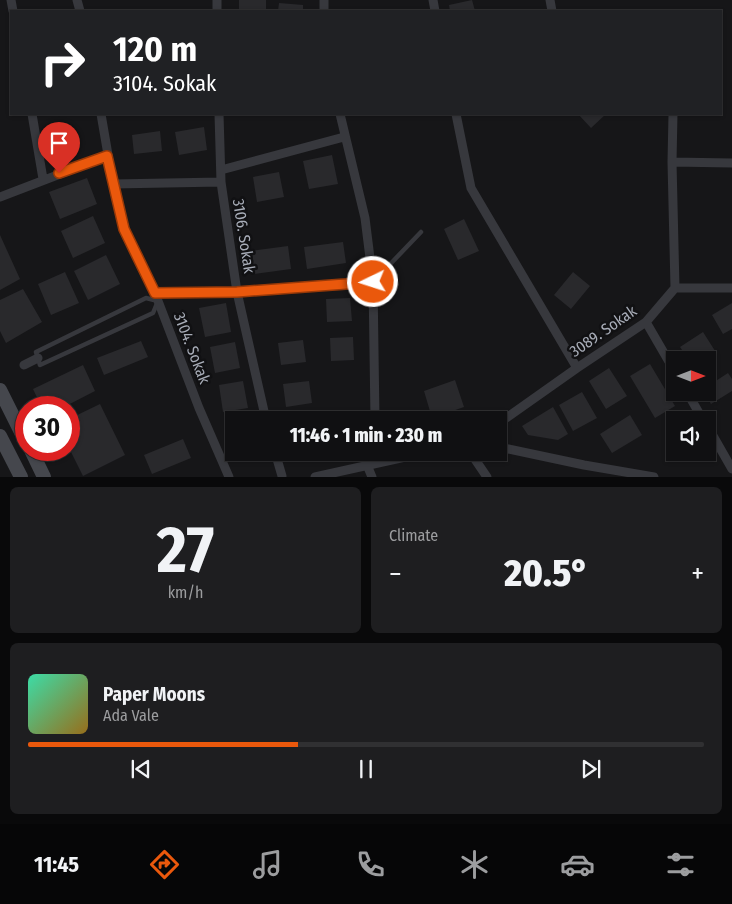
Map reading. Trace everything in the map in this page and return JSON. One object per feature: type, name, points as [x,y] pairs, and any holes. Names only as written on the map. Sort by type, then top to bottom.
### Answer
[{"type":"main road","points":[[0,390],[15,420]]},
{"type":"main road","points":[[0,436],[22,476]]},
{"type":"main road","points":[[36,461],[44,476]]},
{"type":"street","points":[[32,115],[43,179]]},
{"type":"street","name":"3104. Sokak","points":[[101,115],[107,156],[124,229],[157,297],[229,476]]},
{"type":"street","name":"3106. Sokak","points":[[219,115],[221,182],[237,292],[264,411]]},
{"type":"street","points":[[340,115],[365,218],[373,282],[375,411]]},
{"type":"street","points":[[456,115],[470,188],[576,368]]},
{"type":"street","points":[[673,115],[672,162],[675,288],[732,288]]},
{"type":"street","points":[[221,170],[344,136]]},
{"type":"street","points":[[0,197],[107,156]]},
{"type":"street","points":[[672,162],[732,163]]},
{"type":"street","points":[[113,184],[221,182]]},
{"type":"street","points":[[157,297],[373,282]]},
{"type":"street","name":"3089. Sokak","points":[[507,417],[576,368],[646,322],[675,288]]},
{"type":"street","points":[[646,322],[666,356]]},
{"type":"street","points":[[24,365],[38,358]]},
{"type":"street","points":[[716,441],[732,469]]},
{"type":"street","points":[[507,449],[584,465],[652,476]]},
{"type":"street","points":[[278,461],[282,476]]},
{"type":"street","points":[[315,476],[367,465],[372,461]]},
{"type":"street","points":[[477,461],[488,476]]},
{"type":"street","points":[[367,465],[372,476]]},
{"type":"lane","points":[[373,282],[421,232]]},
{"type":"lane","points":[[157,297],[153,312],[40,365],[36,352],[146,298],[157,297]]},
{"type":"building","points":[[239,0],[266,0],[266,10],[239,10]]},
{"type":"building","points":[[472,0],[475,10],[450,10],[449,5]]},
{"type":"building","points":[[279,3],[303,5],[303,10],[278,10]]},
{"type":"building","points":[[579,115],[605,115],[591,128]]},
{"type":"building","points":[[204,127],[207,150],[179,155],[175,132]]},
{"type":"building","points":[[160,131],[162,151],[134,154],[132,135]]},
{"type":"building","points":[[332,155],[338,184],[309,189],[303,161]]},
{"type":"building","points":[[279,172],[284,197],[257,202],[253,177]]},
{"type":"building","points":[[87,178],[97,204],[60,219],[49,192]]},
{"type":"building","points":[[93,216],[105,243],[73,258],[61,231]]},
{"type":"building","points":[[464,219],[479,251],[458,260],[444,229]]},
{"type":"building","points":[[0,235],[20,279],[0,290]]},
{"type":"building","points":[[343,242],[346,263],[307,269],[304,247]]},
{"type":"building","points":[[288,246],[291,269],[254,274],[251,251]]},
{"type":"building","points":[[106,255],[120,284],[88,300],[74,271]]},
{"type":"building","points":[[65,272],[79,303],[51,315],[38,284]]},
{"type":"building","points":[[573,272],[590,286],[571,309],[554,295]]},
{"type":"building","points":[[23,289],[42,322],[6,343],[0,331],[0,300]]},
{"type":"building","points":[[350,298],[352,321],[327,322],[326,299]]},
{"type":"building","points":[[226,303],[231,332],[205,337],[199,308]]},
{"type":"building","points":[[732,303],[732,329],[723,334],[712,315]]},
{"type":"building","points":[[703,332],[715,351],[683,351],[680,347]]},
{"type":"building","points":[[353,337],[354,360],[331,361],[330,338]]},
{"type":"building","points":[[303,340],[306,362],[281,365],[278,343]]},
{"type":"building","points":[[141,341],[148,357],[104,375],[97,358]]},
{"type":"building","points":[[235,342],[240,368],[215,373],[210,347]]},
{"type":"building","points":[[650,364],[666,391],[666,401],[672,401],[675,406],[655,418],[630,376]]},
{"type":"building","points":[[83,365],[95,391],[80,399],[80,396],[36,396],[33,389]]},
{"type":"building","points":[[609,368],[627,396],[606,409],[589,381]]},
{"type":"building","points":[[728,373],[732,379],[732,391],[716,401],[716,381]]},
{"type":"building","points":[[455,380],[464,407],[452,411],[430,411],[424,391]]},
{"type":"building","points":[[243,381],[248,408],[223,412],[219,385]]},
{"type":"building","points":[[309,381],[312,403],[286,407],[283,384]]},
{"type":"building","points":[[582,392],[597,418],[573,431],[559,405]]},
{"type":"building","points":[[100,404],[125,455],[83,476],[76,461],[80,461],[80,414]]},
{"type":"building","points":[[553,407],[568,434],[558,440],[528,435],[522,426]]},
{"type":"building","points":[[630,415],[642,435],[612,453],[600,434]]},
{"type":"building","points":[[183,439],[191,458],[152,474],[144,455]]},
{"type":"route","points":[[59,173],[107,156],[124,229],[155,293],[237,292],[373,282]]}]
